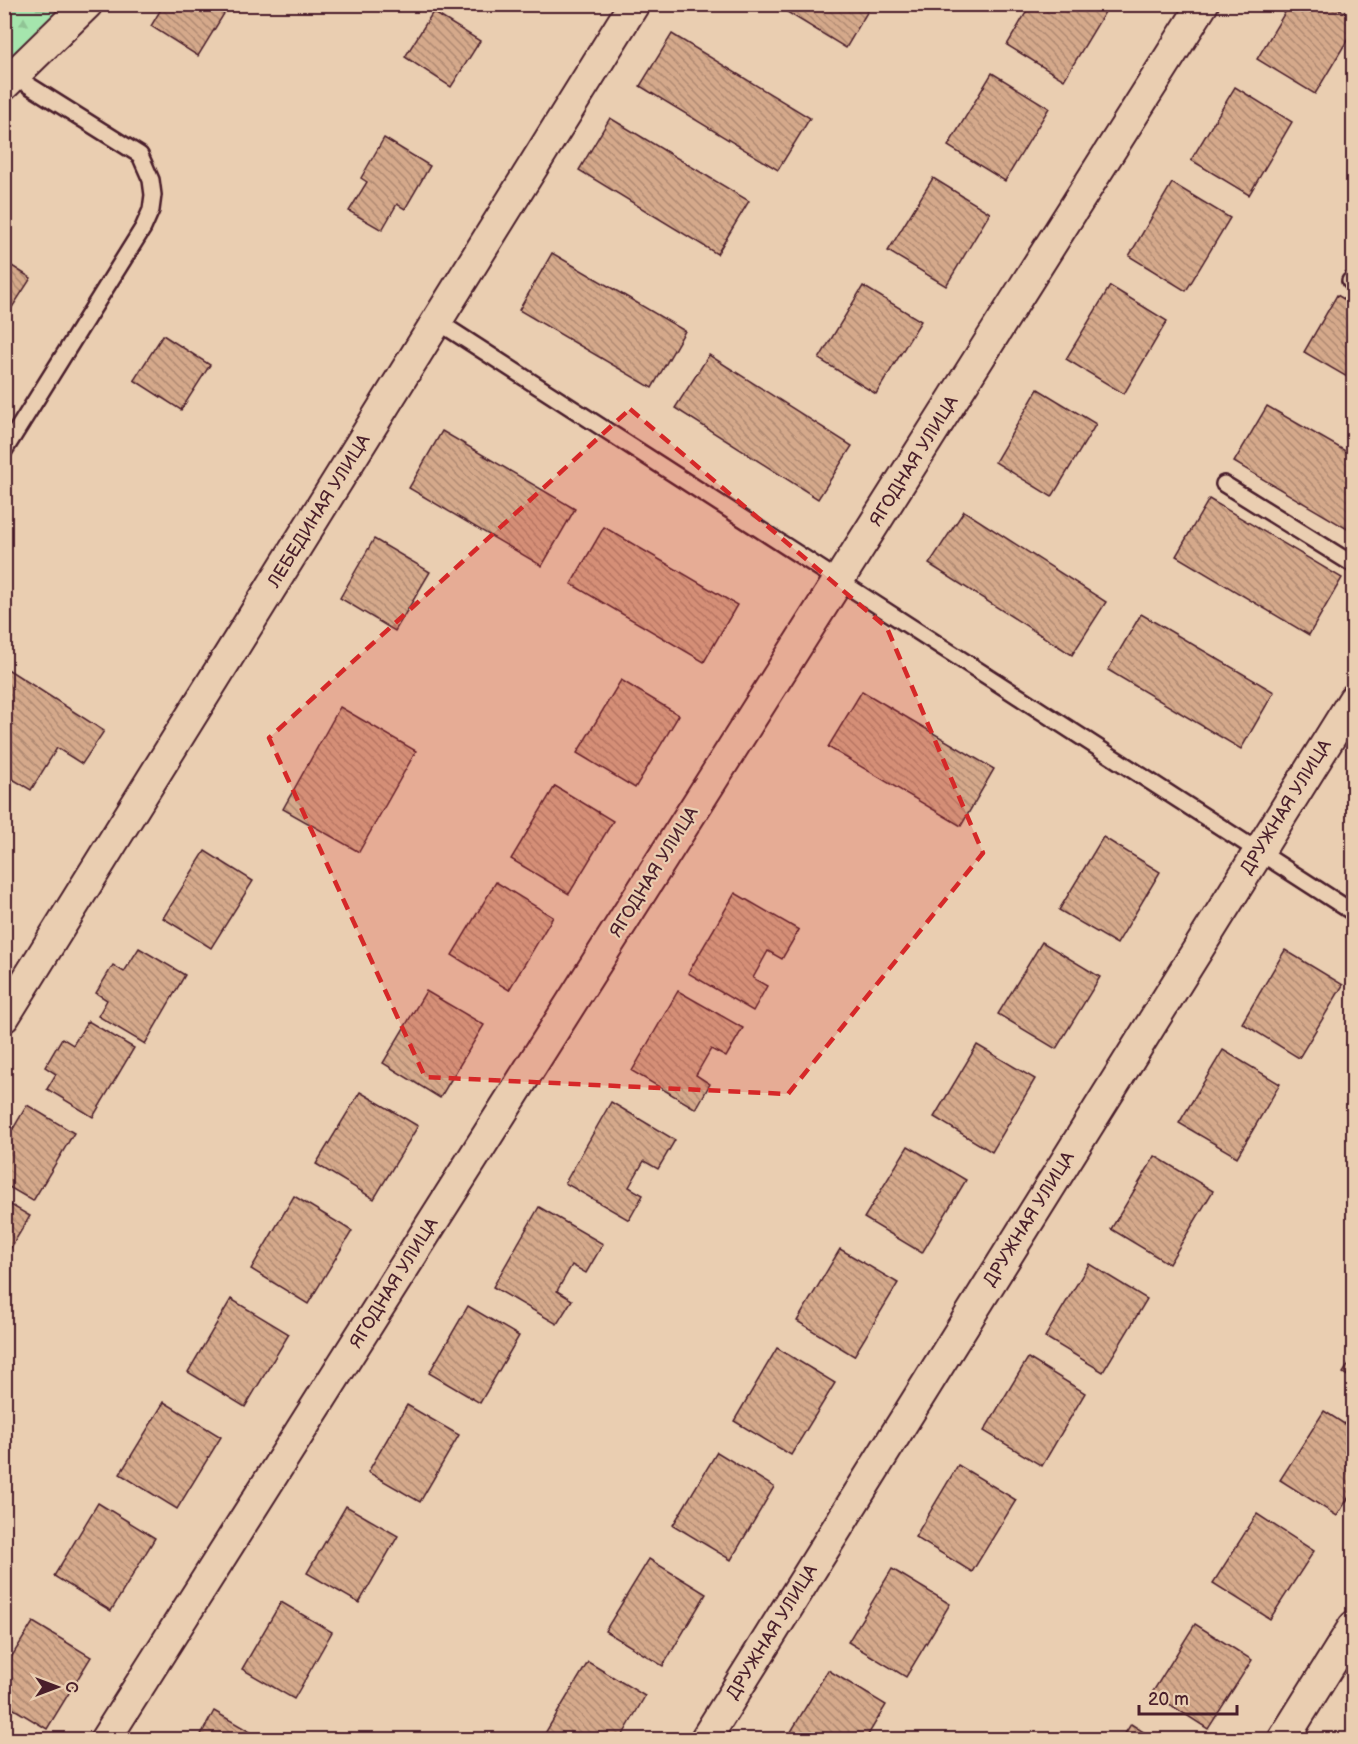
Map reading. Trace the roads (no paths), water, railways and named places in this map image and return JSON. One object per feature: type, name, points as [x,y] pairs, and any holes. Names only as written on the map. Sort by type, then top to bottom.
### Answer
[{"type":"street","points":[[9,81],[87,4]]},
{"type":"street","name":"ЛЕБЕДИНАЯ УЛИЦА","points":[[4,1017],[634,4]]},
{"type":"street","name":"ЯГОДНАЯ УЛИЦА","points":[[105,1740],[1203,4]]},
{"type":"street","name":"ДРУЖНАЯ УЛИЦА","points":[[705,1740],[1353,699]]},
{"type":"street","points":[[1283,1740],[1353,1626]]},
{"type":"lane","points":[[4,451],[143,228],[151,210],[153,195],[151,180],[140,155],[9,81]]},
{"type":"lane","points":[[437,321],[1353,913]]},
{"type":"lane","points":[[1224,484],[1353,565]]}]
